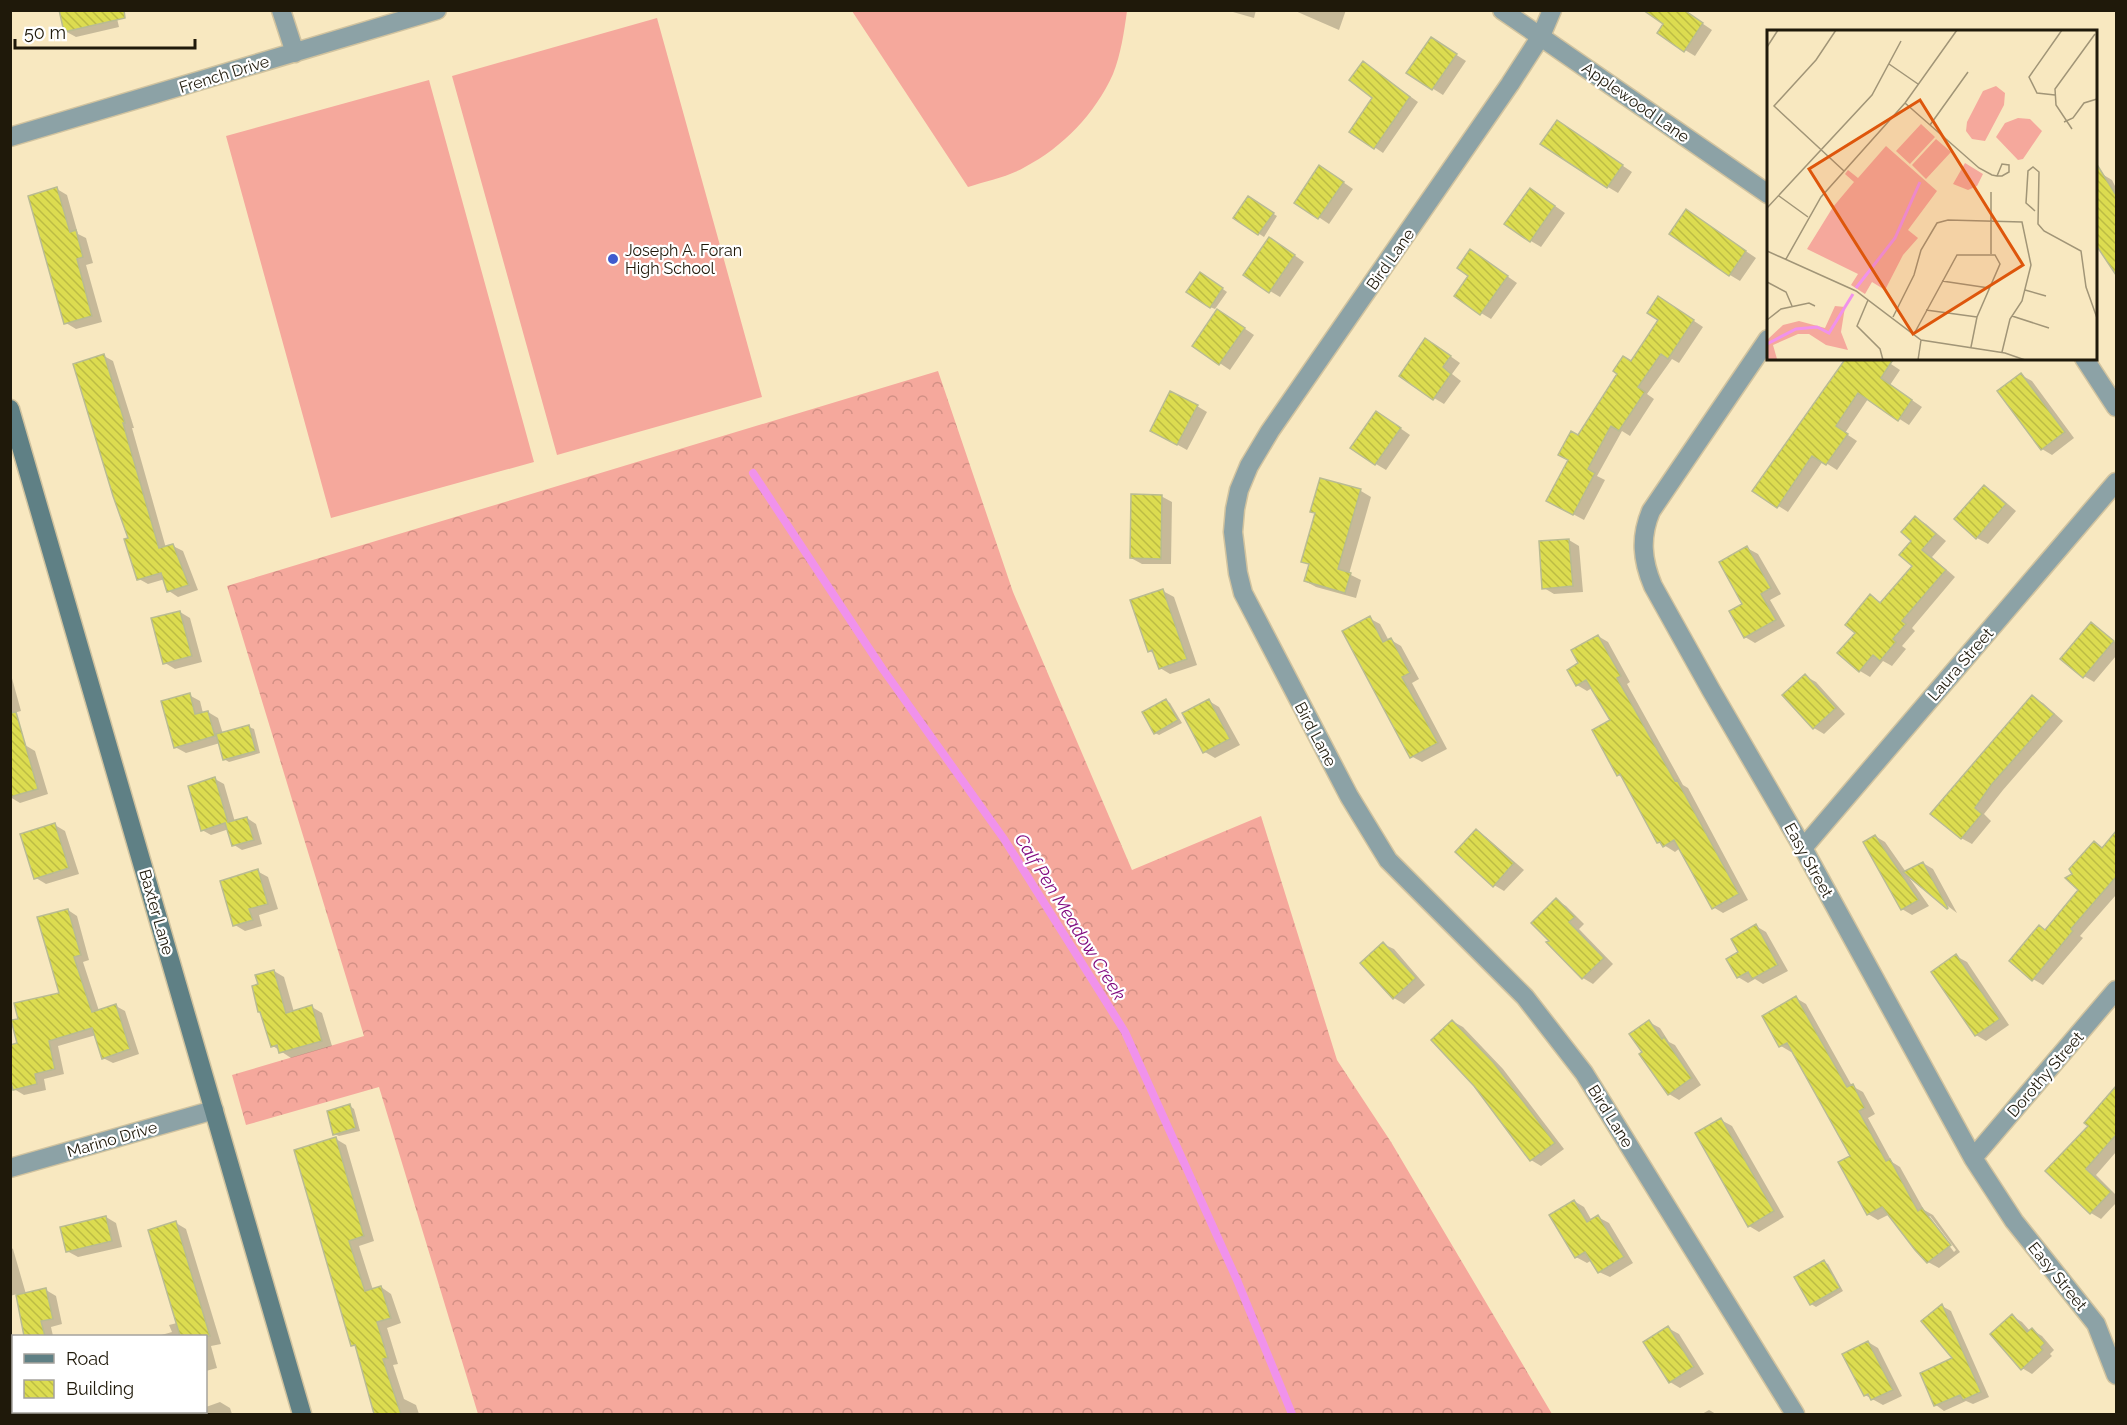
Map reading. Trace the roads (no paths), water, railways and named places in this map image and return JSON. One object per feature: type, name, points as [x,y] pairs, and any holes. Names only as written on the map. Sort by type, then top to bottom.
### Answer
[{"type":"street","points":[[281,10],[295,53]]},
{"type":"street","name":"French Drive","points":[[10,137],[437,10]]},
{"type":"street","name":"Applewood Lane","points":[[1502,10],[1767,193]]},
{"type":"street","name":"Bird Lane","points":[[1552,10],[1541,36],[1270,431],[1249,466],[1239,490],[1235,509],[1233,532],[1238,573],[1243,593],[1349,796],[1388,860],[1525,997],[1584,1072],[1795,1414]]},
{"type":"street","name":"Easy Street","points":[[1767,340],[1651,511],[1646,523],[1643,546],[1644,558],[1653,586],[1803,848],[1973,1158],[2014,1221],[2096,1324],[2116,1375]]},
{"type":"street","points":[[2085,360],[2116,407]]},
{"type":"street","name":"Baxter Lane","points":[[10,409],[302,1414]]},
{"type":"street","name":"Laura Street","points":[[1803,848],[2116,482]]},
{"type":"street","name":"Dorothy Street","points":[[1973,1158],[2116,990]]},
{"type":"street","name":"Marino Drive","points":[[10,1168],[214,1110]]},
{"type":"waterway","name":"Calf Pen Meadow Creek","points":[[753,473],[882,668],[1004,839],[1125,1032],[1237,1280],[1292,1414]]},
{"type":"place","name":"Joseph A. Foran High School","points":[[613,259]]}]
